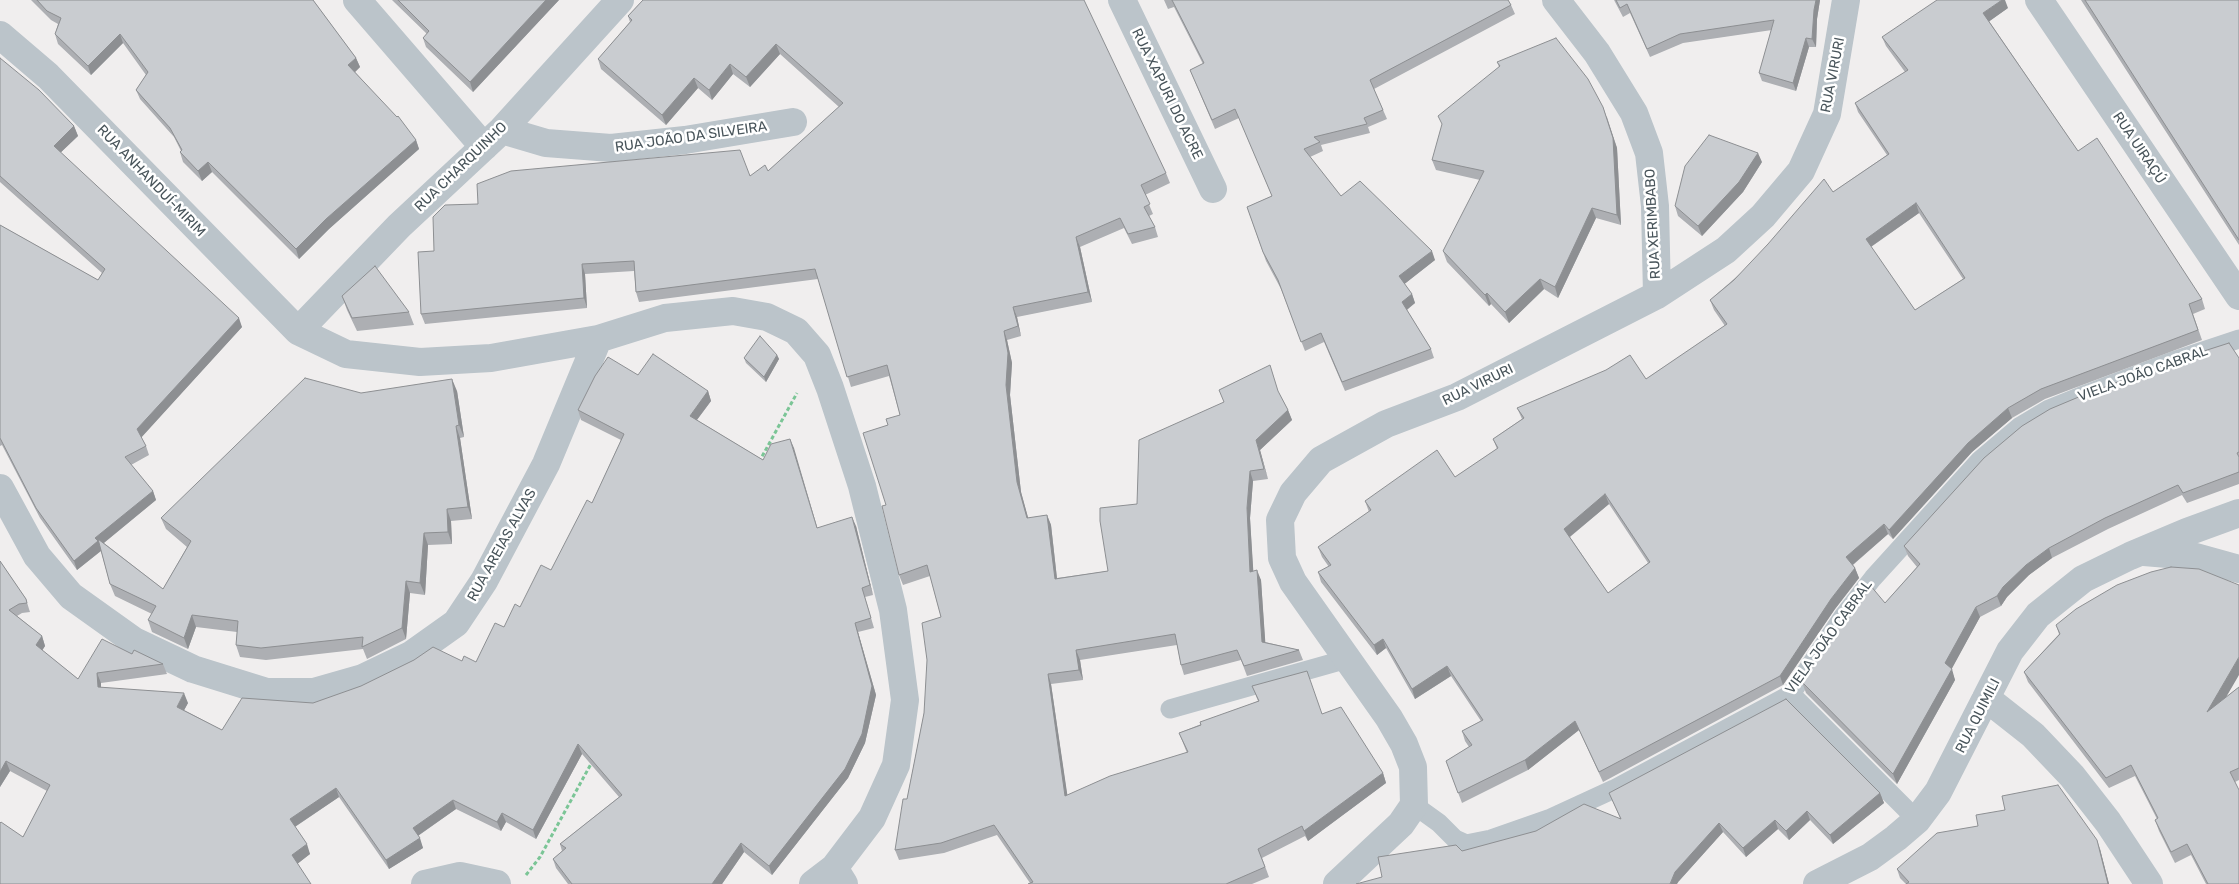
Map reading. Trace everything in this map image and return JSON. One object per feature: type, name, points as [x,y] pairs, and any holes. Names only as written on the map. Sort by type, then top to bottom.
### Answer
[{"type":"street","points":[[357,0],[493,138]]},
{"type":"street","name":"RUA CHARQUINHO","points":[[298,331],[399,226],[493,138],[620,0]]},
{"type":"street","name":"RUA XAPURI DO ACRE","points":[[1122,0],[1212,189]]},
{"type":"street","name":"RUA XERIMBABO","points":[[1556,0],[1597,53],[1634,114],[1648,153],[1655,206],[1657,295]]},
{"type":"street","name":"RUA VIRURI","points":[[1414,805],[1413,766],[1404,744],[1389,718],[1293,582],[1282,558],[1280,520],[1293,493],[1321,460],[1386,424],[1457,397],[1657,295],[1726,250],[1763,216],[1801,171],[1827,114],[1846,0]]},
{"type":"street","name":"RUA UIRAÇÚ","points":[[2039,0],[2239,296]]},
{"type":"street","name":"RUA ANHANDUÍ-MIRIM","points":[[0,35],[48,76],[298,331],[346,354],[420,362],[491,358],[598,340],[665,318],[733,311],[767,317],[796,331],[817,355],[830,388],[862,486],[893,610],[905,700],[896,765],[872,818],[830,879]]},
{"type":"street","name":"RUA JOÃO DA SILVEIRA","points":[[493,138],[611,148],[685,140],[793,122]]},
{"type":"street","name":"RUA AREIAS ALVAS","points":[[0,488],[37,556],[70,596],[134,641],[193,669],[267,692],[314,692],[363,678],[411,655],[456,623],[484,581],[546,464],[598,340]]},
{"type":"street","name":"RUA QUIMILI","points":[[1817,884],[1870,857],[1917,820],[1938,792],[2010,651],[2038,615],[2083,580],[2142,551],[2187,532],[2239,514]]},
{"type":"street","points":[[2142,551],[2192,556],[2239,568]]},
{"type":"street","points":[[1986,698],[2033,735],[2072,776],[2108,822],[2149,884]]},
{"type":"street","points":[[1337,884],[1401,824],[1414,805]]},
{"type":"street","points":[[425,884],[460,876],[497,884]]},
{"type":"lane","name":"VIELA JOÃO CABRAL","points":[[1414,805],[1439,823],[1456,839],[1466,844],[1491,839],[1550,818],[1614,789],[1791,694],[1844,615],[1873,578],[1980,460],[2018,427],[2049,409],[2081,396],[2176,360],[2239,339]]},
{"type":"lane","points":[[1170,710],[1347,659]]},
{"type":"lane","points":[[1791,694],[1917,820]]},
{"type":"path","points":[[754,470],[817,355]]},
{"type":"path","points":[[525,877],[540,857],[597,754]]},
{"type":"building","points":[[37,0],[313,0],[356,58],[348,65],[398,116],[416,140],[326,219],[296,249],[208,162],[198,171],[180,152],[182,150],[170,128],[136,90],[148,72],[120,34],[88,66],[55,34],[61,18],[47,11]]},
{"type":"building","points":[[398,0],[546,0],[470,82],[423,38],[429,31]]},
{"type":"building","points":[[643,0],[1084,0],[1166,173],[1141,185],[1150,204],[1144,207],[1155,227],[1128,234],[1120,218],[1076,237],[1088,292],[1013,307],[1018,326],[1004,331],[1008,353],[1006,385],[1017,482],[1027,518],[1047,515],[1055,579],[1108,571],[1100,521],[1100,508],[1137,504],[1139,440],[1224,402],[1219,390],[1270,365],[1278,391],[1288,410],[1256,440],[1264,469],[1250,471],[1247,508],[1250,572],[1257,570],[1262,642],[1299,650],[1244,666],[1237,650],[1181,665],[1175,634],[1076,650],[1079,670],[1048,674],[1065,796],[1110,776],[1188,752],[1179,733],[1201,725],[1200,722],[1259,701],[1252,686],[1307,671],[1322,714],[1341,707],[1383,773],[1304,831],[1302,826],[1258,849],[1265,867],[1226,884],[1028,884],[1033,882],[994,825],[941,843],[895,850],[903,799],[907,799],[924,713],[927,660],[922,623],[941,617],[927,565],[899,575],[882,506],[886,505],[863,433],[888,425],[886,419],[900,415],[887,365],[847,377],[815,269],[636,292],[634,261],[582,264],[584,298],[421,314],[418,252],[434,251],[433,217],[445,205],[478,204],[477,184],[511,171],[740,150],[750,176],[765,165],[768,171],[843,103],[776,44],[746,77],[730,64],[709,90],[694,78],[662,115],[598,59],[632,20],[628,16]]},
{"type":"building","points":[[1172,0],[1508,0],[1511,5],[1370,80],[1383,110],[1364,118],[1367,124],[1314,137],[1320,142],[1304,149],[1341,196],[1360,181],[1432,251],[1399,276],[1412,294],[1402,302],[1431,349],[1342,382],[1321,333],[1301,342],[1278,280],[1263,252],[1247,207],[1272,196],[1235,109],[1212,120],[1190,70],[1204,63]]},
{"type":"building","points":[[1616,0],[1816,0],[1812,39],[1806,38],[1793,83],[1759,73],[1774,20],[1680,34],[1647,49],[1627,4],[1620,8]]},
{"type":"building","points":[[1937,0],[2002,0],[1983,13],[2078,151],[2097,138],[2202,299],[2189,304],[2198,330],[2041,389],[2008,408],[1968,443],[1889,530],[1884,524],[1846,557],[1855,568],[1831,599],[1780,676],[1599,772],[1575,721],[1525,760],[1458,793],[1446,761],[1472,745],[1462,731],[1483,720],[1447,666],[1412,689],[1383,639],[1374,645],[1318,572],[1331,565],[1318,547],[1371,510],[1365,501],[1437,450],[1455,477],[1498,448],[1493,439],[1524,418],[1517,408],[1606,370],[1630,355],[1646,379],[1727,324],[1710,300],[1734,280],[1768,244],[1824,179],[1833,192],[1889,154],[1855,103],[1908,70],[1882,37]],"holes":[[[1916,203],[1965,278],[1915,310],[1866,239]],[[1605,494],[1650,562],[1608,593],[1564,529]]]},
{"type":"building","points":[[2085,0],[2239,0],[2239,240]]},
{"type":"building","points":[[1556,38],[1588,79],[1603,107],[1613,138],[1617,215],[1592,208],[1555,287],[1540,279],[1505,312],[1487,293],[1485,295],[1443,251],[1484,171],[1432,160],[1442,124],[1438,116],[1500,66],[1497,62]]},
{"type":"building","points":[[0,58],[39,90],[74,126],[54,146],[239,318],[137,429],[146,446],[125,457],[153,491],[95,538],[98,541],[74,561],[36,508],[0,438],[0,225],[98,280],[105,269],[0,176]]},
{"type":"building","points":[[1709,135],[1758,153],[1739,182],[1698,226],[1675,206],[1685,166]]},
{"type":"building","points":[[375,266],[409,312],[352,318],[342,296]]},
{"type":"building","points":[[760,336],[777,355],[764,377],[744,358]]},
{"type":"building","points":[[2229,343],[2239,358],[2239,452],[2237,453],[2239,457],[2239,472],[2183,493],[2178,485],[2105,518],[2049,548],[2026,565],[2003,587],[1997,596],[1976,607],[1945,663],[1952,669],[1893,774],[1802,682],[1849,611],[1870,585],[1885,603],[1920,564],[1904,546],[1984,458],[2022,426],[2050,409],[2081,396],[2176,360]]},
{"type":"building","points":[[653,354],[708,391],[690,416],[763,460],[771,444],[790,439],[817,528],[852,517],[870,585],[862,588],[871,618],[855,623],[872,686],[862,734],[845,769],[769,866],[741,843],[712,884],[572,884],[553,859],[566,848],[560,844],[622,795],[578,744],[533,830],[502,813],[497,822],[453,800],[413,828],[420,838],[386,860],[336,788],[290,819],[307,844],[292,855],[311,884],[0,884],[0,823],[23,837],[50,785],[6,761],[0,772],[0,561],[27,603],[19,604],[9,610],[42,636],[36,645],[78,679],[102,639],[132,654],[134,650],[163,664],[97,673],[98,687],[184,693],[177,707],[222,730],[242,698],[313,703],[361,686],[414,660],[433,647],[462,661],[464,656],[476,662],[495,623],[504,627],[515,604],[520,607],[541,565],[551,570],[587,500],[592,503],[624,434],[578,410],[595,376],[608,357],[638,375]]},
{"type":"building","points":[[305,378],[361,393],[452,379],[459,425],[456,426],[468,507],[447,509],[448,532],[424,533],[420,583],[406,581],[402,628],[362,647],[363,637],[261,648],[236,645],[238,621],[192,615],[184,638],[148,620],[156,606],[110,584],[98,539],[163,589],[191,541],[161,518]]},
{"type":"building","points":[[2171,567],[2199,569],[2239,585],[2239,657],[2207,712],[2239,687],[2239,768],[2230,772],[2239,790],[2239,884],[2208,884],[2187,844],[2171,852],[2155,820],[2158,818],[2131,765],[2106,778],[2024,672],[2060,634],[2056,625],[2076,609],[2117,585],[2151,572]]},
{"type":"building","points":[[1786,699],[1880,793],[1830,835],[1807,811],[1786,831],[1775,820],[1743,848],[1719,823],[1675,872],[1670,884],[1356,884],[1382,877],[1378,857],[1456,845],[1462,851],[1536,831],[1584,804],[1621,819],[1609,793]]},
{"type":"building","points":[[2058,785],[2097,840],[2108,884],[1906,884],[1909,882],[1897,869],[1937,833],[1978,826],[1976,815],[2005,810],[2002,796]]}]
